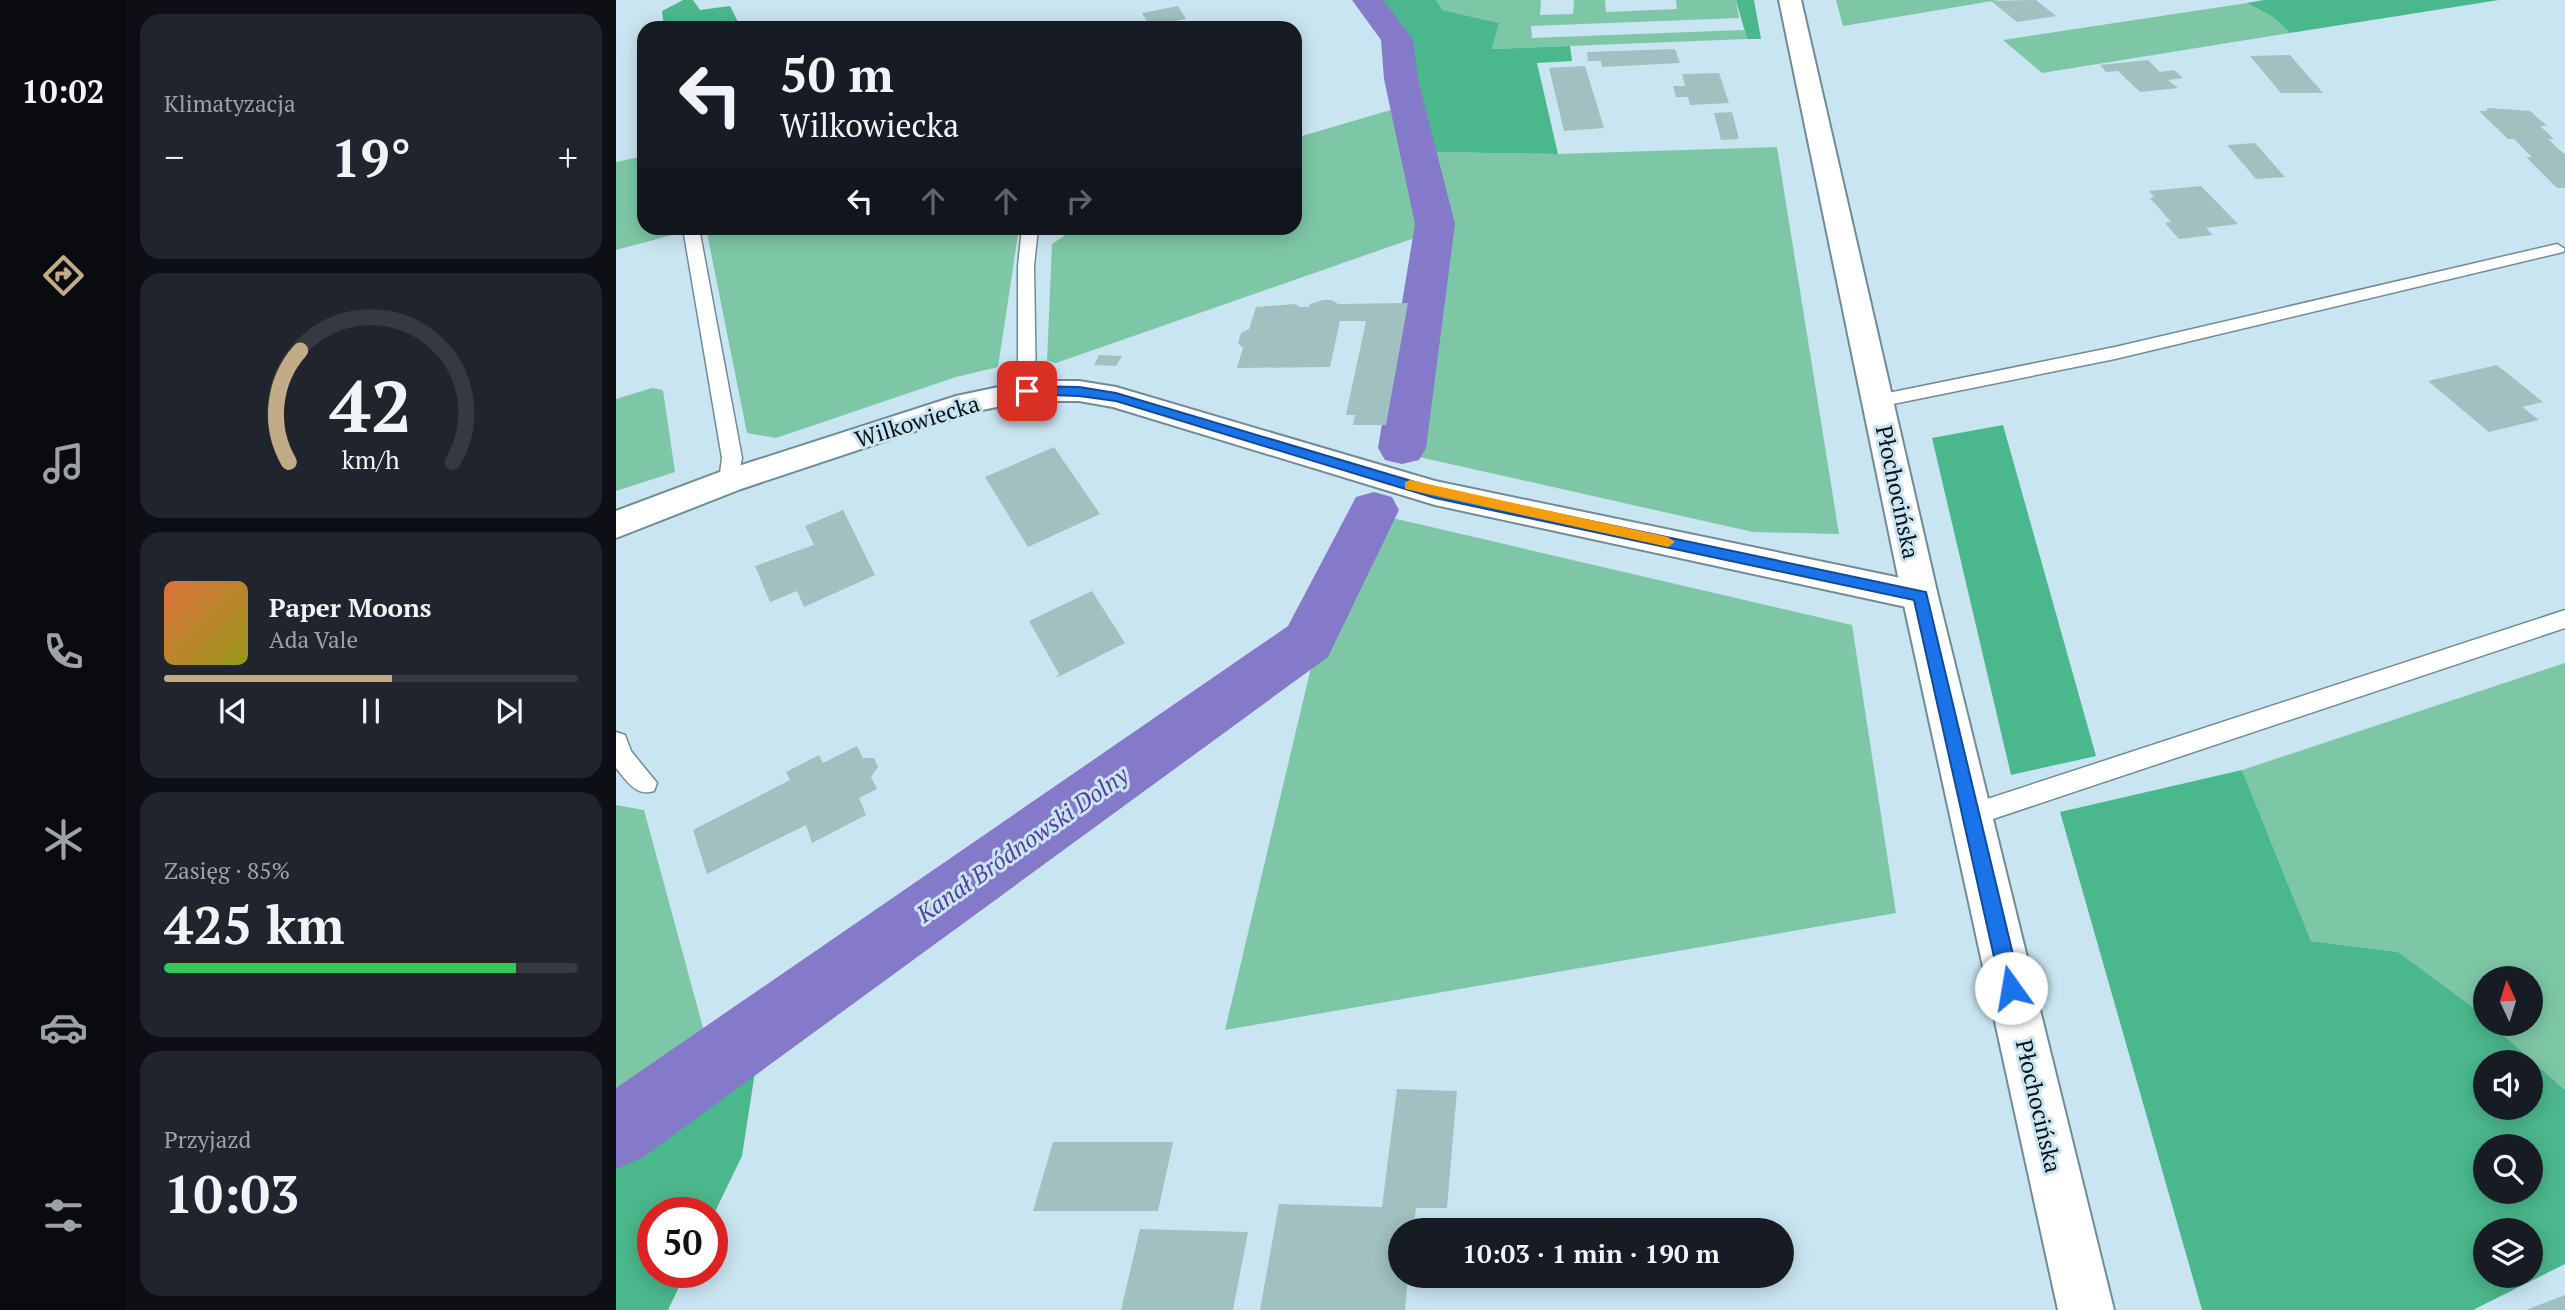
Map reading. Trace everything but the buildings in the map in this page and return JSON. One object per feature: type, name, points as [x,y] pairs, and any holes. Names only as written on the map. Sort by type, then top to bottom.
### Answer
[{"type":"main road","name":"Płochocińska","points":[[1790,0],[1920,596],[2086,1310]]},
{"type":"main road","name":"Wilkowiecka","points":[[616,525],[729,481],[967,403],[1027,391],[1079,391],[1116,397],[1435,493],[1920,596]]},
{"type":"lane","points":[[692,235],[732,458],[729,481]]},
{"type":"lane","points":[[1027,391],[1026,266],[1029,235]]},
{"type":"lane","points":[[1878,401],[2115,354],[2557,249]]},
{"type":"lane","points":[[1972,815],[2565,619]]},
{"type":"lane","points":[[616,742],[621,757],[645,783]]},
{"type":"green space","points":[[683,0],[693,0],[700,10],[730,6],[738,21],[663,21],[662,11]]},
{"type":"green space","points":[[1359,0],[1378,0],[1399,34],[1413,72],[1430,152],[1558,154],[1777,147],[1839,534],[1753,532],[1410,455],[1387,444],[1395,413],[1426,234],[1056,363],[1047,361],[1052,244],[1066,235],[1302,235],[1302,136],[1401,107],[1388,45],[1379,25]]},
{"type":"green space","points":[[1378,0],[1436,0],[1443,10],[1499,23],[1492,49],[1570,46],[1572,61],[1537,63],[1558,154],[1430,152],[1407,53],[1390,16]]},
{"type":"green space","points":[[1436,0],[1541,0],[1540,15],[1573,14],[1574,0],[1605,0],[1606,12],[1677,9],[1676,0],[1736,0],[1739,18],[1531,26],[1532,38],[1744,30],[1747,39],[1492,49],[1499,23],[1443,10]]},
{"type":"green space","points":[[1736,0],[1754,0],[1761,39],[1747,39]]},
{"type":"green space","points":[[1836,0],[1998,0],[1843,26]]},
{"type":"green space","points":[[2264,0],[2499,0],[2290,33],[2273,17],[2247,3]]},
{"type":"green space","points":[[2247,3],[2273,17],[2290,33],[2042,73],[2003,40]]},
{"type":"green space","points":[[637,158],[637,235],[672,235],[616,250],[616,162]]},
{"type":"green space","points":[[707,235],[1018,235],[998,367],[956,377],[776,438],[747,433]]},
{"type":"green space","points":[[652,388],[663,390],[675,472],[616,491],[616,399]]},
{"type":"green space","points":[[2003,425],[2096,756],[2011,775],[1932,438]]},
{"type":"green space","points":[[1358,510],[1852,625],[1896,913],[1225,1030],[1318,638],[1287,667],[1142,782],[616,1161],[616,805],[644,810],[709,1050],[1300,632]]},
{"type":"green space","points":[[2565,663],[2565,1090],[2543,1070],[2543,1050],[2520,1050],[2504,1036],[2543,1036],[2543,966],[2473,966],[2473,1009],[2398,952],[2311,941],[2242,770]]},
{"type":"green space","points":[[2242,770],[2311,941],[2398,952],[2473,1008],[2473,1036],[2504,1036],[2520,1050],[2473,1050],[2473,1120],[2543,1120],[2543,1070],[2565,1090],[2565,1264],[2543,1275],[2543,1218],[2473,1218],[2473,1288],[2517,1288],[2473,1310],[2202,1310],[2060,812]]},
{"type":"green space","points":[[757,1059],[742,1156],[722,1197],[637,1197],[637,1288],[678,1288],[668,1310],[616,1310],[616,1161]]},
{"type":"waterway","name":"Kanał Bródnowski Dolny","points":[[1367,0],[1397,39],[1401,79],[1435,224],[1402,448]]},
{"type":"waterway","name":"Kanał Bródnowski Dolny","points":[[616,1132],[1308,641],[1374,510]]},
{"type":"slow traffic","points":[[1410,485],[1435,493],[1668,542]]},
{"type":"route","points":[[1027,391],[1079,391],[1116,397],[1435,493],[1920,596],[2011,988]]}]
